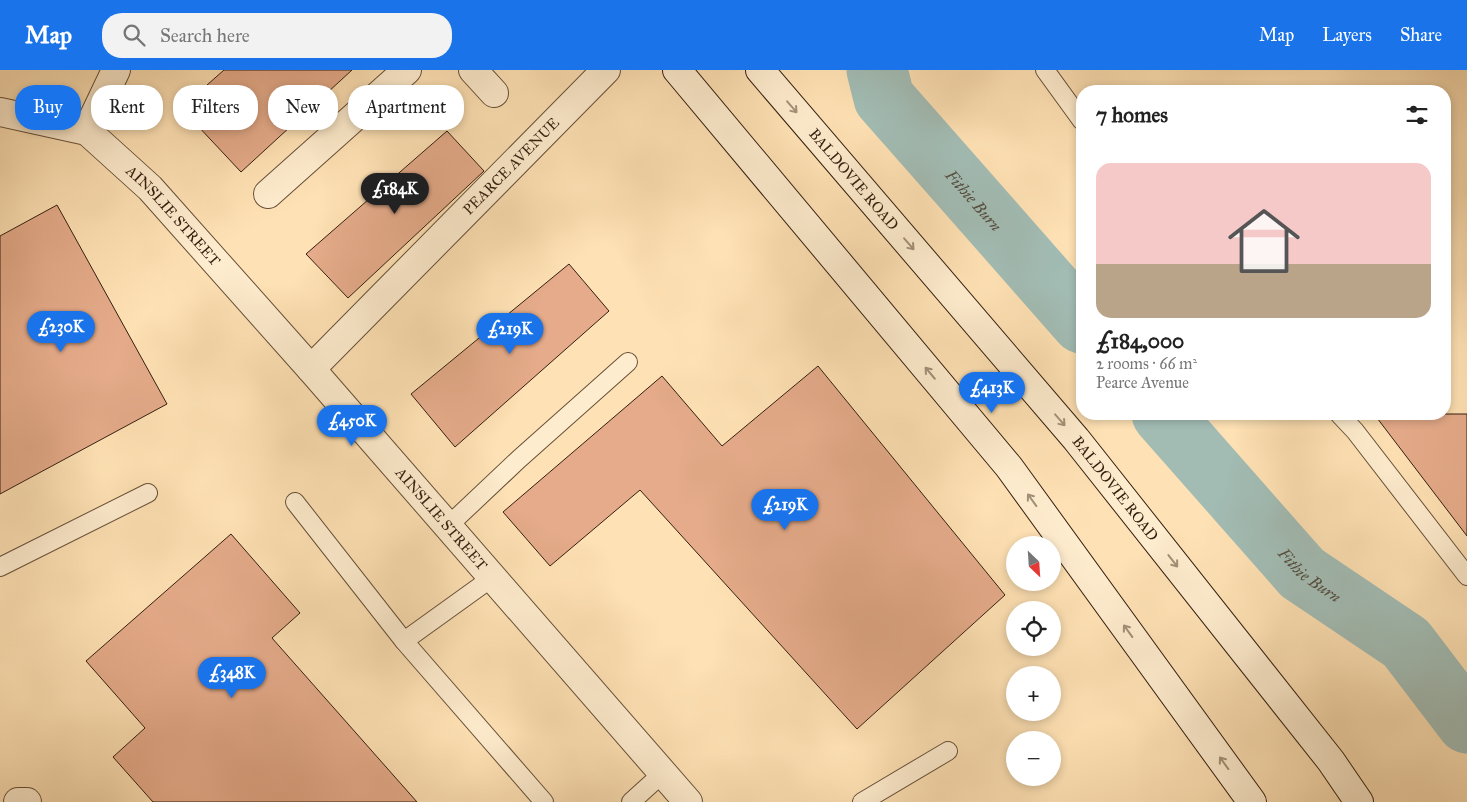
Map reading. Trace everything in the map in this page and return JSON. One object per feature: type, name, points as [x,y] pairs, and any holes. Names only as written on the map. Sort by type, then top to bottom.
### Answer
[{"type":"main road","points":[[0,112],[87,130],[116,70]]},
{"type":"main road","points":[[268,194],[407,70]]},
{"type":"main road","points":[[473,70],[494,93]]},
{"type":"main road","name":"PEARCE AVENUE","points":[[311,369],[606,70]]},
{"type":"main road","points":[[676,70],[1009,467],[1252,802]]},
{"type":"main road","name":"BALDOVIE ROAD","points":[[760,70],[1076,439],[1331,761],[1359,802]]},
{"type":"main road","name":"AINSLIE STREET","points":[[87,130],[150,188],[311,369],[688,802]]},
{"type":"main road","points":[[18,802],[26,802]]},
{"type":"lane","points":[[1045,70],[1076,113]]},
{"type":"lane","points":[[448,526],[519,459],[628,362]]},
{"type":"lane","points":[[1345,420],[1467,576]]},
{"type":"lane","points":[[0,567],[148,493]]},
{"type":"lane","points":[[295,502],[404,641],[544,802]]},
{"type":"lane","points":[[404,641],[493,577]]},
{"type":"lane","points":[[862,802],[948,752]]},
{"type":"lane","points":[[631,802],[663,774]]},
{"type":"building","points":[[224,70],[352,70],[336,85],[268,85],[268,130],[287,130],[241,172],[202,130],[258,130],[258,85],[207,85]]},
{"type":"building","points":[[447,131],[484,171],[348,298],[306,254]]},
{"type":"building","points":[[57,205],[167,404],[0,494],[0,236]]},
{"type":"building","points":[[569,264],[609,311],[455,447],[411,394]]},
{"type":"building","points":[[818,366],[1005,595],[857,729],[640,490],[550,566],[503,512],[662,376],[722,446]]},
{"type":"building","points":[[1451,414],[1467,414],[1467,536],[1379,420],[1451,420]]},
{"type":"building","points":[[231,534],[300,613],[272,638],[417,802],[153,802],[113,757],[145,728],[86,661]]},
{"type":"waterway","name":"Fithie Burn","points":[[877,70],[884,98],[1076,316]]},
{"type":"waterway","name":"Fithie Burn","points":[[1167,420],[1302,573],[1406,643],[1467,723]]}]
